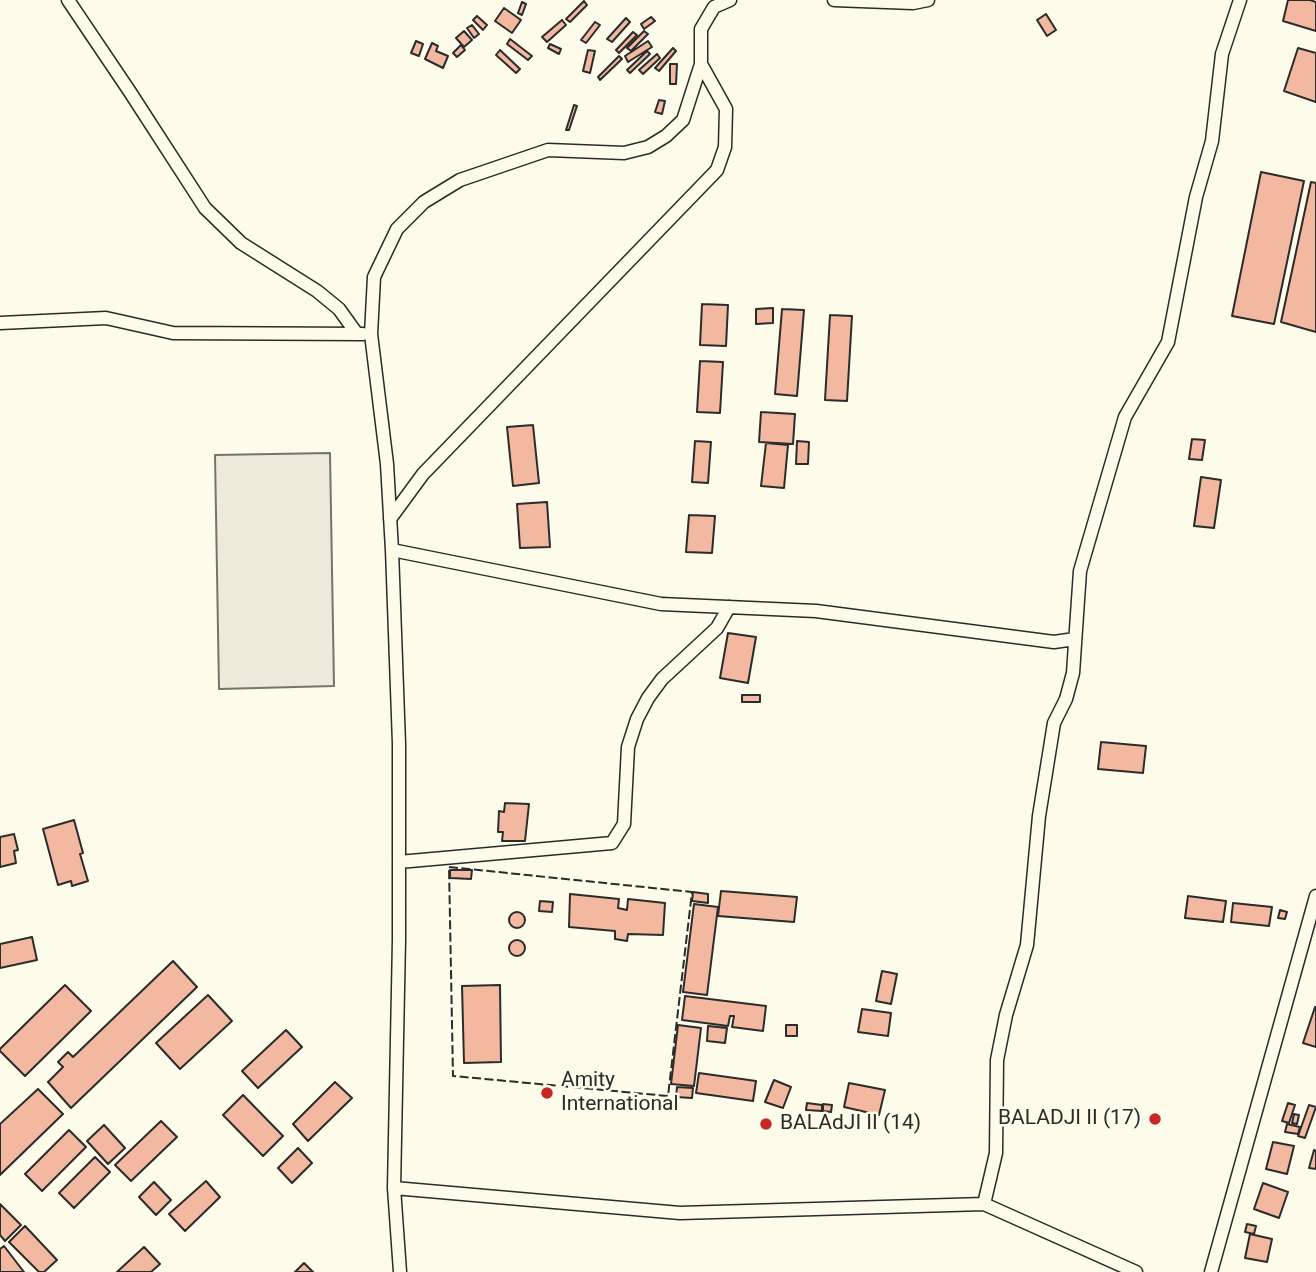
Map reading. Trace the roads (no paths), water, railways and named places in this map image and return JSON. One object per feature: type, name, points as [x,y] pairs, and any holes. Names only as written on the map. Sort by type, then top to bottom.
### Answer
[{"type":"street","points":[[68,0],[205,208],[241,243],[317,291],[364,334]]},
{"type":"street","points":[[400,1272],[394,1188],[399,954],[399,744],[387,464],[364,334],[374,277],[397,229],[424,202],[460,180],[548,150],[624,153],[648,147],[666,136],[683,120],[701,64],[701,29],[714,7],[730,0]]},
{"type":"street","points":[[834,0],[913,3],[928,0]]},
{"type":"street","points":[[984,1204],[996,1153],[997,1060],[1006,1015],[1027,945],[1040,816],[1054,723],[1066,699],[1073,673],[1080,571],[1125,417],[1168,342],[1196,197],[1212,141],[1222,54],[1240,0]]},
{"type":"street","points":[[390,519],[423,474],[717,170],[725,147],[726,109],[701,64]]},
{"type":"street","points":[[0,324],[106,318],[173,333],[364,334]]},
{"type":"street","points":[[392,550],[661,604],[816,611],[1054,642],[1075,639]]},
{"type":"street","points":[[399,862],[612,843],[624,824],[628,747],[637,719],[662,679],[717,628],[729,607]]},
{"type":"street","points":[[1210,1272],[1316,896]]},
{"type":"street","points":[[394,1188],[680,1213],[984,1204],[1136,1272]]},
{"type":"place","name":"Amity International","points":[[547,1093]]},
{"type":"place","name":"BALADJI II (17)","points":[[1155,1119]]},
{"type":"place","name":"BALAdJI II (14)","points":[[766,1124]]}]
